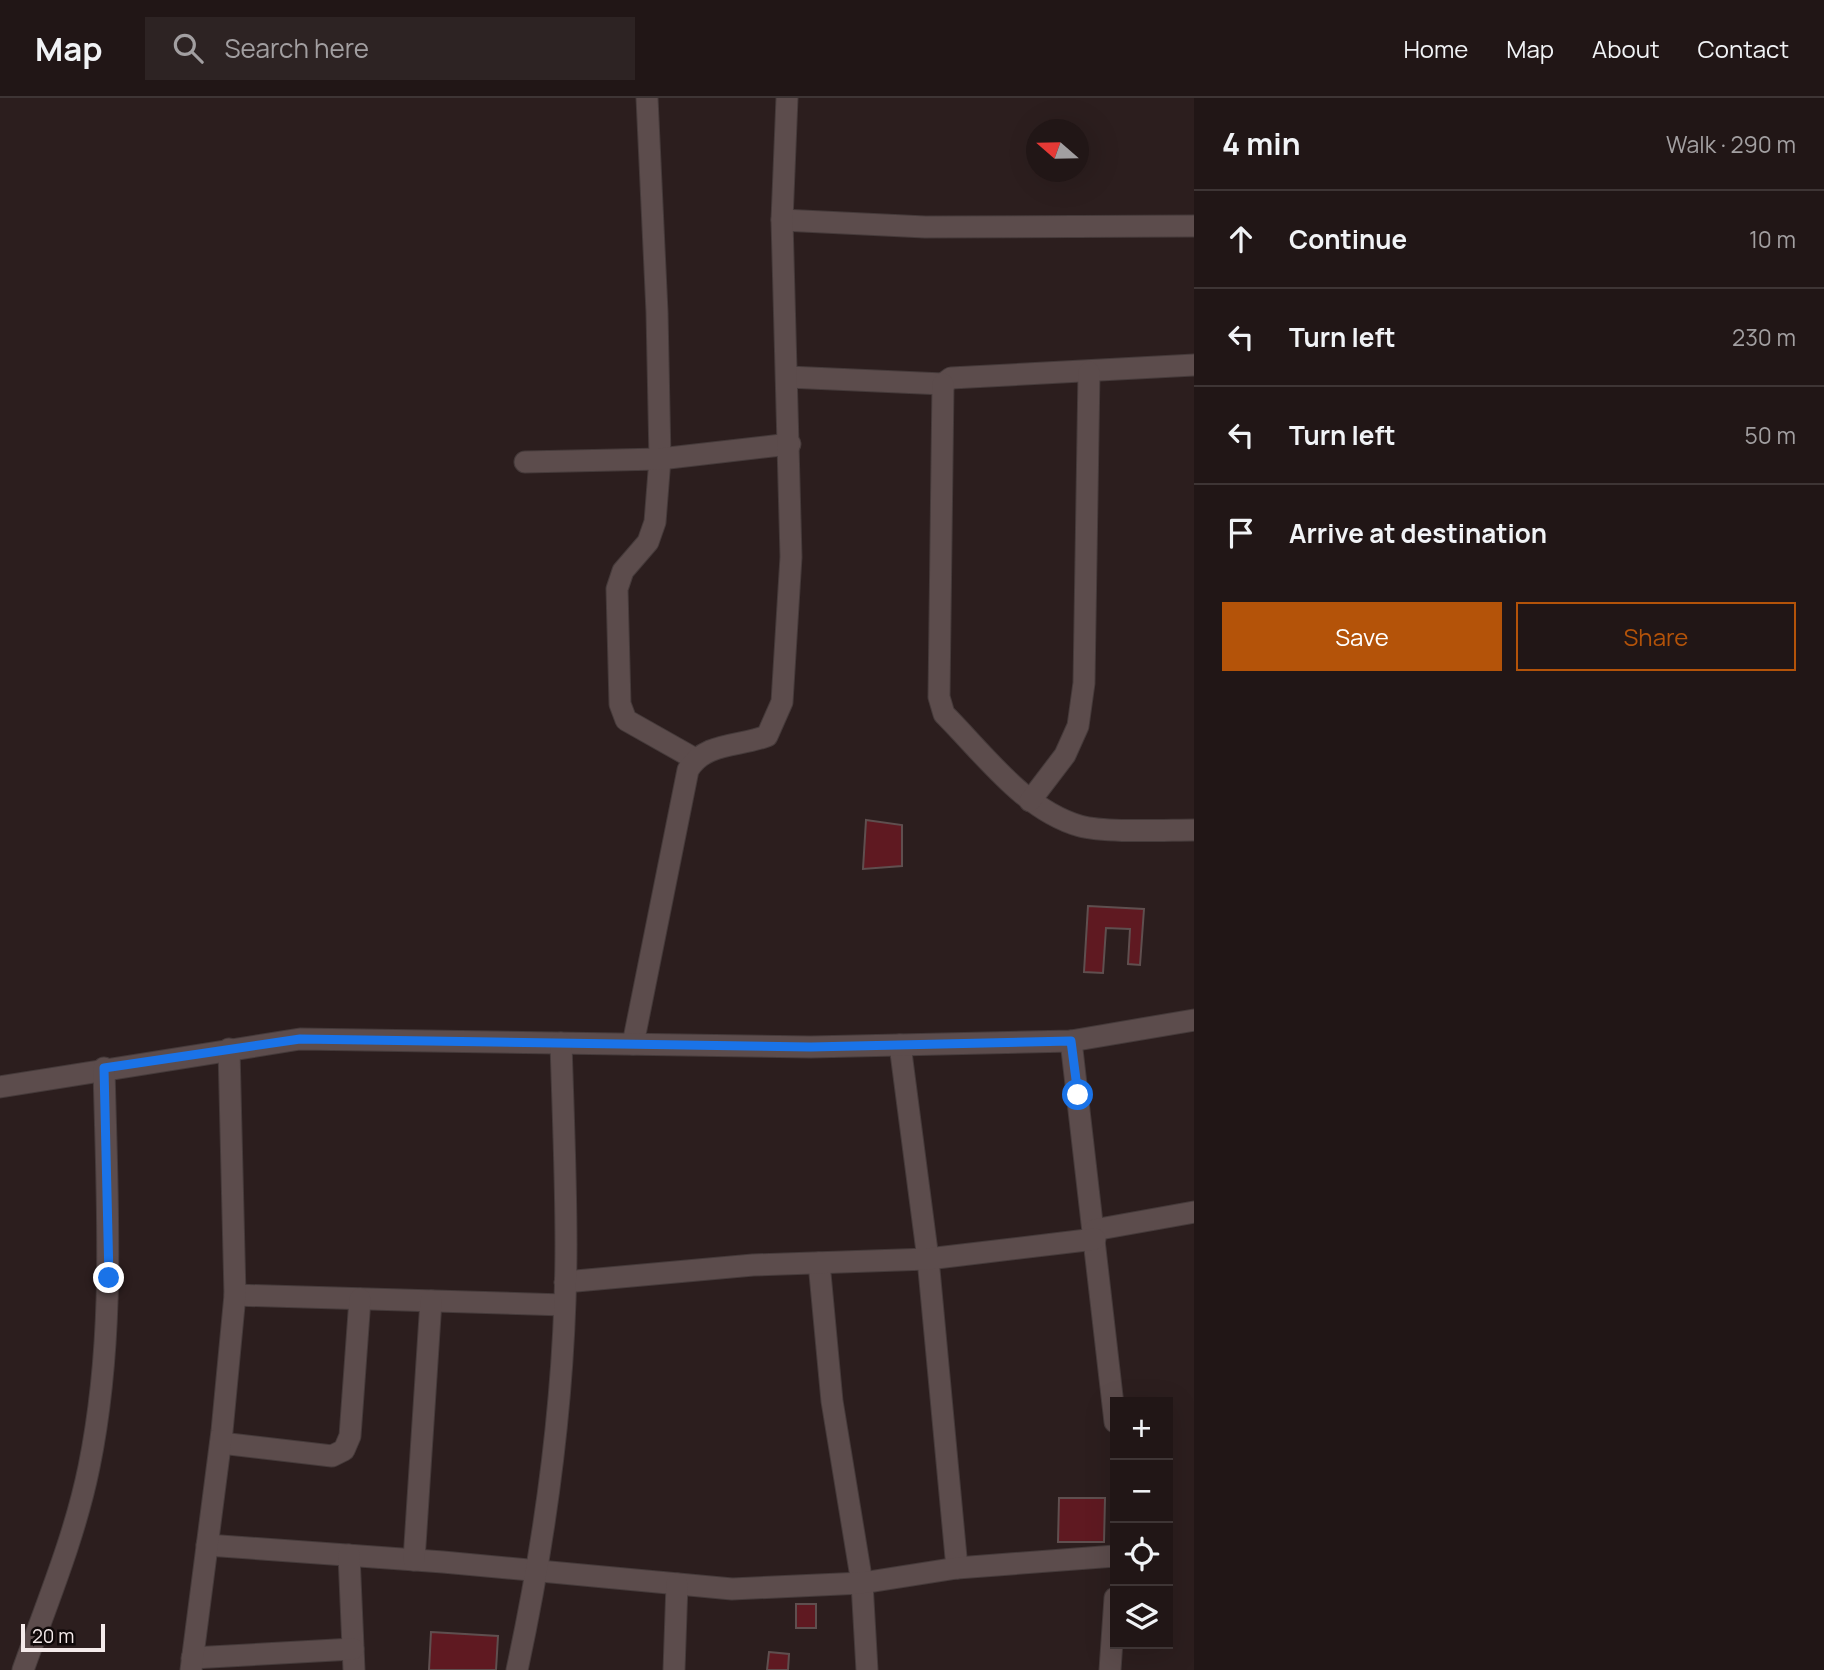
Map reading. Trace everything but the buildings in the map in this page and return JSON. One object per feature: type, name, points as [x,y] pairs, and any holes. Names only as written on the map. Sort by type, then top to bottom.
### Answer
[{"type":"street","points":[[647,98],[657,312],[660,459],[655,522],[648,542],[623,571],[617,589],[620,704],[626,720],[695,759]]},
{"type":"street","points":[[633,1044],[688,770],[695,759],[707,750],[767,736],[782,702],[791,557],[782,220],[787,98]]},
{"type":"street","points":[[782,220],[925,227],[1194,226]]},
{"type":"street","points":[[788,377],[943,384],[951,378],[1194,365]]},
{"type":"street","points":[[1030,801],[1065,755],[1079,726],[1084,683],[1089,372]]},
{"type":"street","points":[[943,384],[940,697],[944,714],[1030,801],[1047,814],[1083,827],[1194,831]]},
{"type":"street","points":[[525,462],[660,459],[790,444]]},
{"type":"street","points":[[0,1087],[104,1068],[300,1039],[900,1045],[1071,1041],[1194,1020]]},
{"type":"street","points":[[1071,1041],[1112,1397]]},
{"type":"street","points":[[517,1670],[536,1571],[558,1410],[565,1282],[561,1043]]},
{"type":"street","points":[[900,1045],[928,1259],[957,1569]]},
{"type":"street","points":[[229,1049],[235,1296],[221,1443],[191,1664],[354,1660],[349,1555]]},
{"type":"street","points":[[23,1670],[72,1530],[89,1467],[105,1362],[109,1278],[104,1068]]},
{"type":"street","points":[[565,1282],[819,1263],[928,1259],[1095,1235],[1194,1212]]},
{"type":"street","points":[[819,1263],[832,1401],[862,1583],[866,1670]]},
{"type":"street","points":[[235,1296],[564,1304]]},
{"type":"street","points":[[221,1443],[332,1456],[344,1450],[350,1436],[360,1299]]},
{"type":"street","points":[[414,1560],[431,1301]]},
{"type":"street","points":[[207,1545],[414,1560],[732,1589],[862,1583],[957,1569],[1110,1556]]},
{"type":"street","points":[[674,1670],[677,1584]]},
{"type":"street","points":[[1110,1670],[1111,1649]]},
{"type":"route","points":[[109,1278],[104,1068],[300,1039],[811,1047],[1071,1041],[1078,1095]]}]
